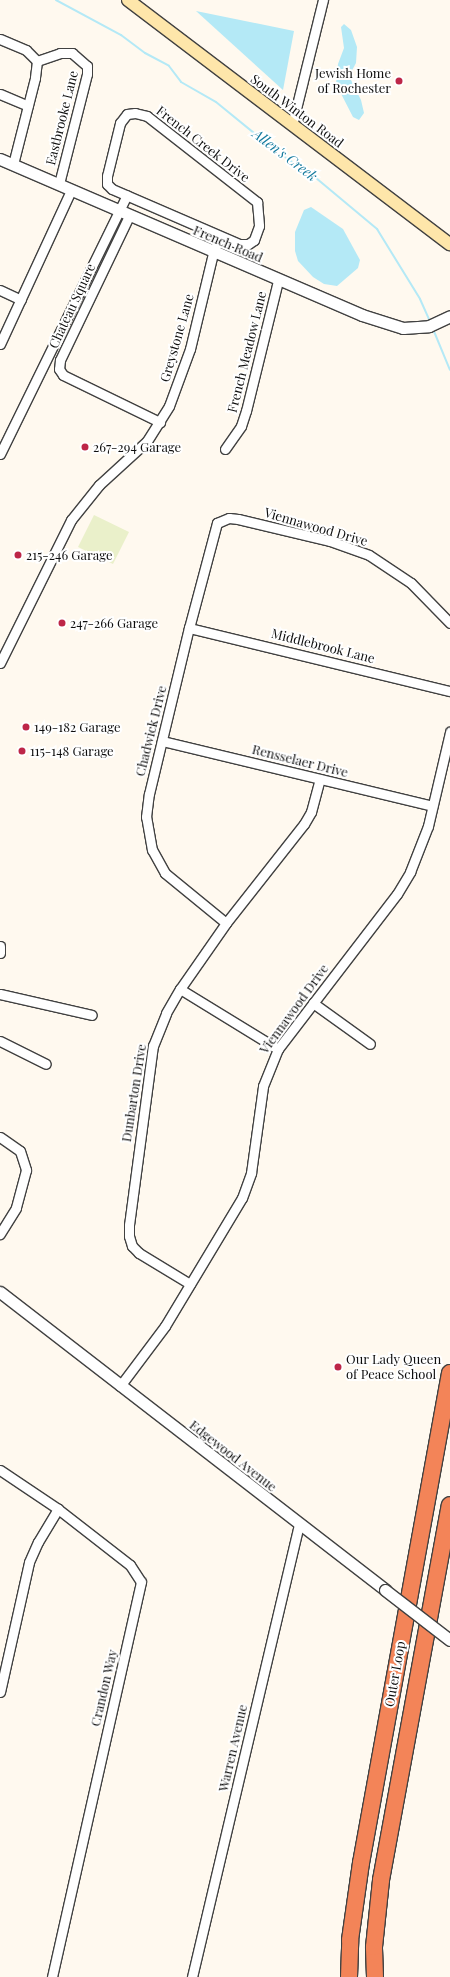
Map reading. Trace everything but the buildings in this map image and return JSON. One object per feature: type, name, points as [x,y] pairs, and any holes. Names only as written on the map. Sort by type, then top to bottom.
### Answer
[{"type":"highway","name":"Outer Loop","points":[[349,1977],[350,1940],[361,1863],[450,1373]]},
{"type":"highway","name":"Outer Loop","points":[[374,1977],[374,1947],[381,1880],[450,1505]]},
{"type":"main road","name":"South Winton Road","points":[[128,0],[450,244]]},
{"type":"street","points":[[292,125],[323,0]]},
{"type":"street","points":[[0,39],[26,50],[37,61],[28,106],[13,164]]},
{"type":"street","name":"Eastbrooke Lane","points":[[37,61],[60,53],[72,53],[87,66],[87,74],[59,184]]},
{"type":"street","points":[[0,94],[28,106]]},
{"type":"street","name":"French Creek Drive","points":[[135,112],[147,116],[257,202],[259,226],[254,240],[248,244],[240,244],[220,236],[112,189],[107,184],[107,176],[122,120],[127,114],[135,112]]},
{"type":"street","name":"French Road","points":[[0,159],[213,253],[392,326],[429,326],[447,318]]},
{"type":"street","points":[[0,344],[71,190]]},
{"type":"street","points":[[0,454],[124,213],[127,195]]},
{"type":"street","name":"Chateau Square","points":[[124,213],[60,360],[59,369],[63,375],[160,422]]},
{"type":"street","points":[[213,253],[220,236]]},
{"type":"street","name":"Greystone Lane","points":[[0,663],[71,520],[98,484],[130,458],[160,422],[179,384],[188,355],[213,253]]},
{"type":"street","name":"French Meadow Lane","points":[[225,449],[244,419],[278,280]]},
{"type":"street","points":[[0,290],[21,300]]},
{"type":"street","name":"Viennawood Drive","points":[[223,520],[238,519],[330,541],[369,555],[411,583],[450,623]]},
{"type":"street","name":"Chadwick Drive","points":[[223,520],[213,531],[147,804],[146,825],[152,850],[171,879],[226,923]]},
{"type":"street","name":"Middlebrook Lane","points":[[189,628],[450,690]]},
{"type":"street","name":"Viennawood Drive","points":[[120,1386],[165,1326],[246,1189],[252,1173],[263,1086],[278,1049],[401,887],[423,842],[450,732]]},
{"type":"street","name":"Rensselaer Drive","points":[[162,741],[432,806]]},
{"type":"street","name":"Dunbarton Drive","points":[[190,1284],[139,1253],[132,1246],[129,1224],[149,1064],[159,1030],[180,989],[226,923],[304,824],[311,812],[320,779]]},
{"type":"street","points":[[0,946],[0,953]]},
{"type":"street","points":[[180,989],[278,1049]]},
{"type":"street","points":[[0,994],[92,1015]]},
{"type":"street","points":[[313,1003],[370,1044]]},
{"type":"street","points":[[0,1041],[46,1064]]},
{"type":"street","points":[[0,1137],[20,1151],[26,1170],[16,1208],[0,1234]]},
{"type":"street","name":"Edgewood Avenue","points":[[0,1292],[450,1641]]},
{"type":"street","name":"Crandon Way","points":[[0,1470],[58,1510],[130,1565],[141,1582],[52,1977]]},
{"type":"street","points":[[0,1692],[29,1562],[38,1542],[58,1510]]},
{"type":"street","name":"Warren Avenue","points":[[192,1977],[299,1525]]},
{"type":"green space","points":[[94,515],[129,532],[113,564],[78,547]]},
{"type":"water","points":[[196,11],[294,31],[283,90]]},
{"type":"water","points":[[344,24],[351,30],[357,47],[356,63],[349,76],[361,100],[364,113],[359,120],[353,117],[336,84],[338,64],[344,48],[341,27]]},
{"type":"water","points":[[311,207],[343,229],[360,260],[358,268],[337,286],[324,284],[313,277],[298,261],[295,251],[295,232],[304,210]]},
{"type":"waterway","name":"Allen's Creek","points":[[56,0],[121,35],[145,53],[169,66],[181,82],[216,102],[276,151],[316,178],[377,229],[420,299],[430,321]]},
{"type":"waterway","name":"Allen's Creek","points":[[433,329],[450,370]]},
{"type":"place","name":"Jewish Home of Rochester","points":[[399,81]]},
{"type":"place","name":"267-294 Garage","points":[[85,447]]},
{"type":"place","name":"215-246 Garage","points":[[18,555]]},
{"type":"place","name":"247-266 Garage","points":[[62,623]]},
{"type":"place","name":"149-182 Garage","points":[[26,727]]},
{"type":"place","name":"115-148 Garage","points":[[22,751]]},
{"type":"place","name":"Our Lady Queen of Peace School","points":[[338,1367]]}]
